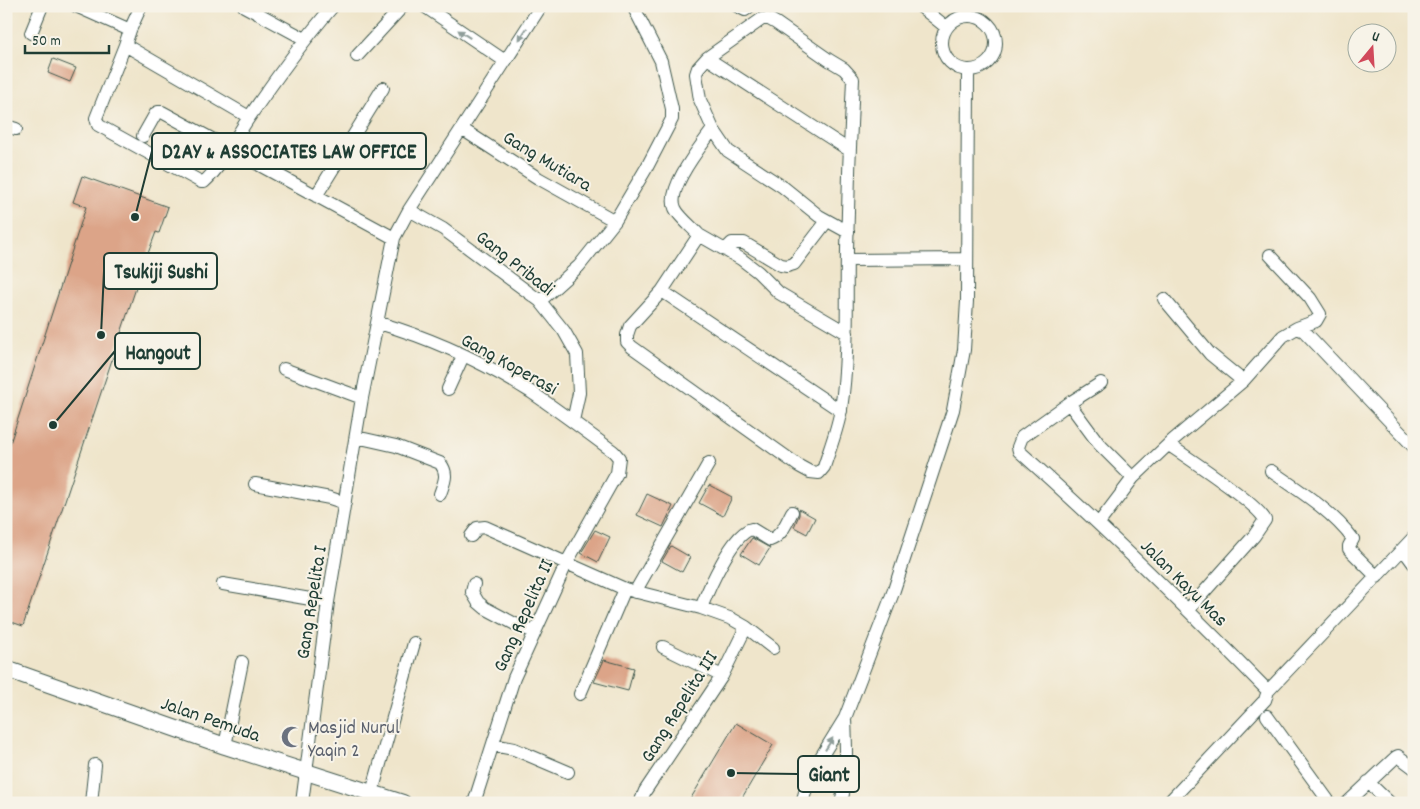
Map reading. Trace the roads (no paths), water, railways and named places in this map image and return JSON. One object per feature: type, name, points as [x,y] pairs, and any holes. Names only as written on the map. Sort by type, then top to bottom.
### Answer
[{"type":"main road","name":"Jalan Pemuda","points":[[6,669],[225,746],[306,772],[370,797],[403,803]]},
{"type":"street","points":[[31,33],[42,6]]},
{"type":"street","points":[[76,6],[130,30]]},
{"type":"street","points":[[140,6],[96,118],[98,126],[201,182],[207,179],[230,149],[249,117],[305,39],[333,6]]},
{"type":"street","points":[[244,6],[305,39]]},
{"type":"street","points":[[357,56],[403,6]]},
{"type":"street","points":[[424,6],[505,61]]},
{"type":"street","name":"Gang Repelita I","points":[[302,803],[328,602],[362,398],[394,238],[409,210],[541,6]]},
{"type":"street","points":[[540,301],[579,266],[615,221],[647,167],[672,119],[672,109],[661,61],[633,6]]},
{"type":"street","points":[[737,6],[745,10],[750,6]]},
{"type":"street","points":[[920,6],[946,27]]},
{"type":"street","points":[[963,16],[976,17],[987,23],[995,34],[996,47],[991,60],[981,68],[968,70],[955,67],[943,52],[941,39],[946,27],[955,19],[963,16]]},
{"type":"street","points":[[699,234],[662,291],[630,326],[627,342],[799,466],[810,472],[819,473],[824,467],[841,410],[847,333],[849,150],[852,79],[844,69],[776,23],[769,19],[762,19],[707,58],[698,68],[696,74],[700,100],[714,129],[728,151],[783,187],[819,216],[848,232]]},
{"type":"street","points":[[124,45],[249,117]]},
{"type":"street","points":[[707,58],[849,150]]},
{"type":"street","points":[[802,803],[813,770],[845,718],[894,590],[953,410],[964,350],[967,301],[968,70]]},
{"type":"street","points":[[316,196],[382,88]]},
{"type":"street","points":[[144,136],[156,113],[160,111],[394,238]]},
{"type":"street","name":"Gang Mutiara","points":[[462,129],[538,178],[615,221]]},
{"type":"street","points":[[714,129],[690,162],[676,188],[674,198],[675,209],[699,234],[758,272],[779,293],[847,333]]},
{"type":"street","name":"Gang Pribadi","points":[[409,210],[443,229],[540,301],[564,331],[577,354],[579,392],[573,422]]},
{"type":"street","points":[[725,250],[732,243],[744,243],[781,266],[794,264],[827,220]]},
{"type":"street","points":[[1099,523],[1133,478],[1243,381],[1283,336],[1316,321],[1320,314],[1310,298],[1270,255]]},
{"type":"street","points":[[847,260],[966,259]]},
{"type":"street","points":[[662,291],[841,410]]},
{"type":"street","points":[[1164,299],[1210,354],[1243,381]]},
{"type":"street","name":"Gang Koperasi","points":[[378,323],[429,340],[530,392],[614,452]]},
{"type":"street","points":[[1297,328],[1304,332],[1414,447]]},
{"type":"street","points":[[448,389],[463,356]]},
{"type":"street","points":[[284,369],[362,398]]},
{"type":"street","points":[[1101,383],[1072,402],[1072,410],[1100,444],[1133,478]]},
{"type":"street","name":"Jalan Kayu Mas","points":[[1072,402],[1022,437],[1018,447],[1019,451],[1099,523],[1268,691]]},
{"type":"street","points":[[356,437],[396,446],[440,463],[444,467],[446,477],[440,494]]},
{"type":"street","points":[[1169,445],[1222,482],[1255,508],[1265,520],[1254,536],[1188,610]]},
{"type":"street","name":"Gang Repelita II","points":[[474,803],[514,678],[567,562],[617,473],[619,458],[614,452]]},
{"type":"street","points":[[580,694],[630,590],[709,464]]},
{"type":"street","points":[[1271,471],[1318,504],[1344,528],[1353,540],[1349,546],[1350,549],[1377,577]]},
{"type":"street","points":[[256,484],[345,502]]},
{"type":"street","points":[[701,608],[714,575],[742,533],[752,529],[770,540],[776,538],[782,532],[792,512]]},
{"type":"street","points":[[471,536],[478,528],[485,527],[630,590],[701,608],[732,619],[746,627],[773,648]]},
{"type":"street","points":[[1168,803],[1265,700],[1268,691],[1414,537]]},
{"type":"street","points":[[1403,549],[1414,564]]},
{"type":"street","points":[[223,584],[328,602]]},
{"type":"street","points":[[474,584],[472,592],[478,602],[515,624],[534,632]]},
{"type":"street","name":"Gang Repelita III","points":[[640,803],[645,791],[722,676],[746,627]]},
{"type":"street","points":[[370,797],[414,643]]},
{"type":"street","points":[[664,647],[722,676]]},
{"type":"street","points":[[225,746],[242,662]]},
{"type":"street","points":[[1267,716],[1330,803]]},
{"type":"street","points":[[841,803],[846,773],[845,718]]},
{"type":"street","points":[[493,745],[514,749],[568,772]]},
{"type":"street","points":[[1347,803],[1398,756],[1414,768]]},
{"type":"street","points":[[91,803],[95,765]]},
{"type":"street","points":[[1368,782],[1390,803]]},
{"type":"place","name":"D2AY & ASSOCIATES LAW OFFICE","points":[[135,217]]},
{"type":"place","name":"Tsukiji Sushi","points":[[101,335]]},
{"type":"place","name":"Hangout","points":[[53,425]]},
{"type":"place","name":"Masjid Nurul Yaqin 2","points":[[292,737]]},
{"type":"place","name":"Giant","points":[[731,773]]}]
